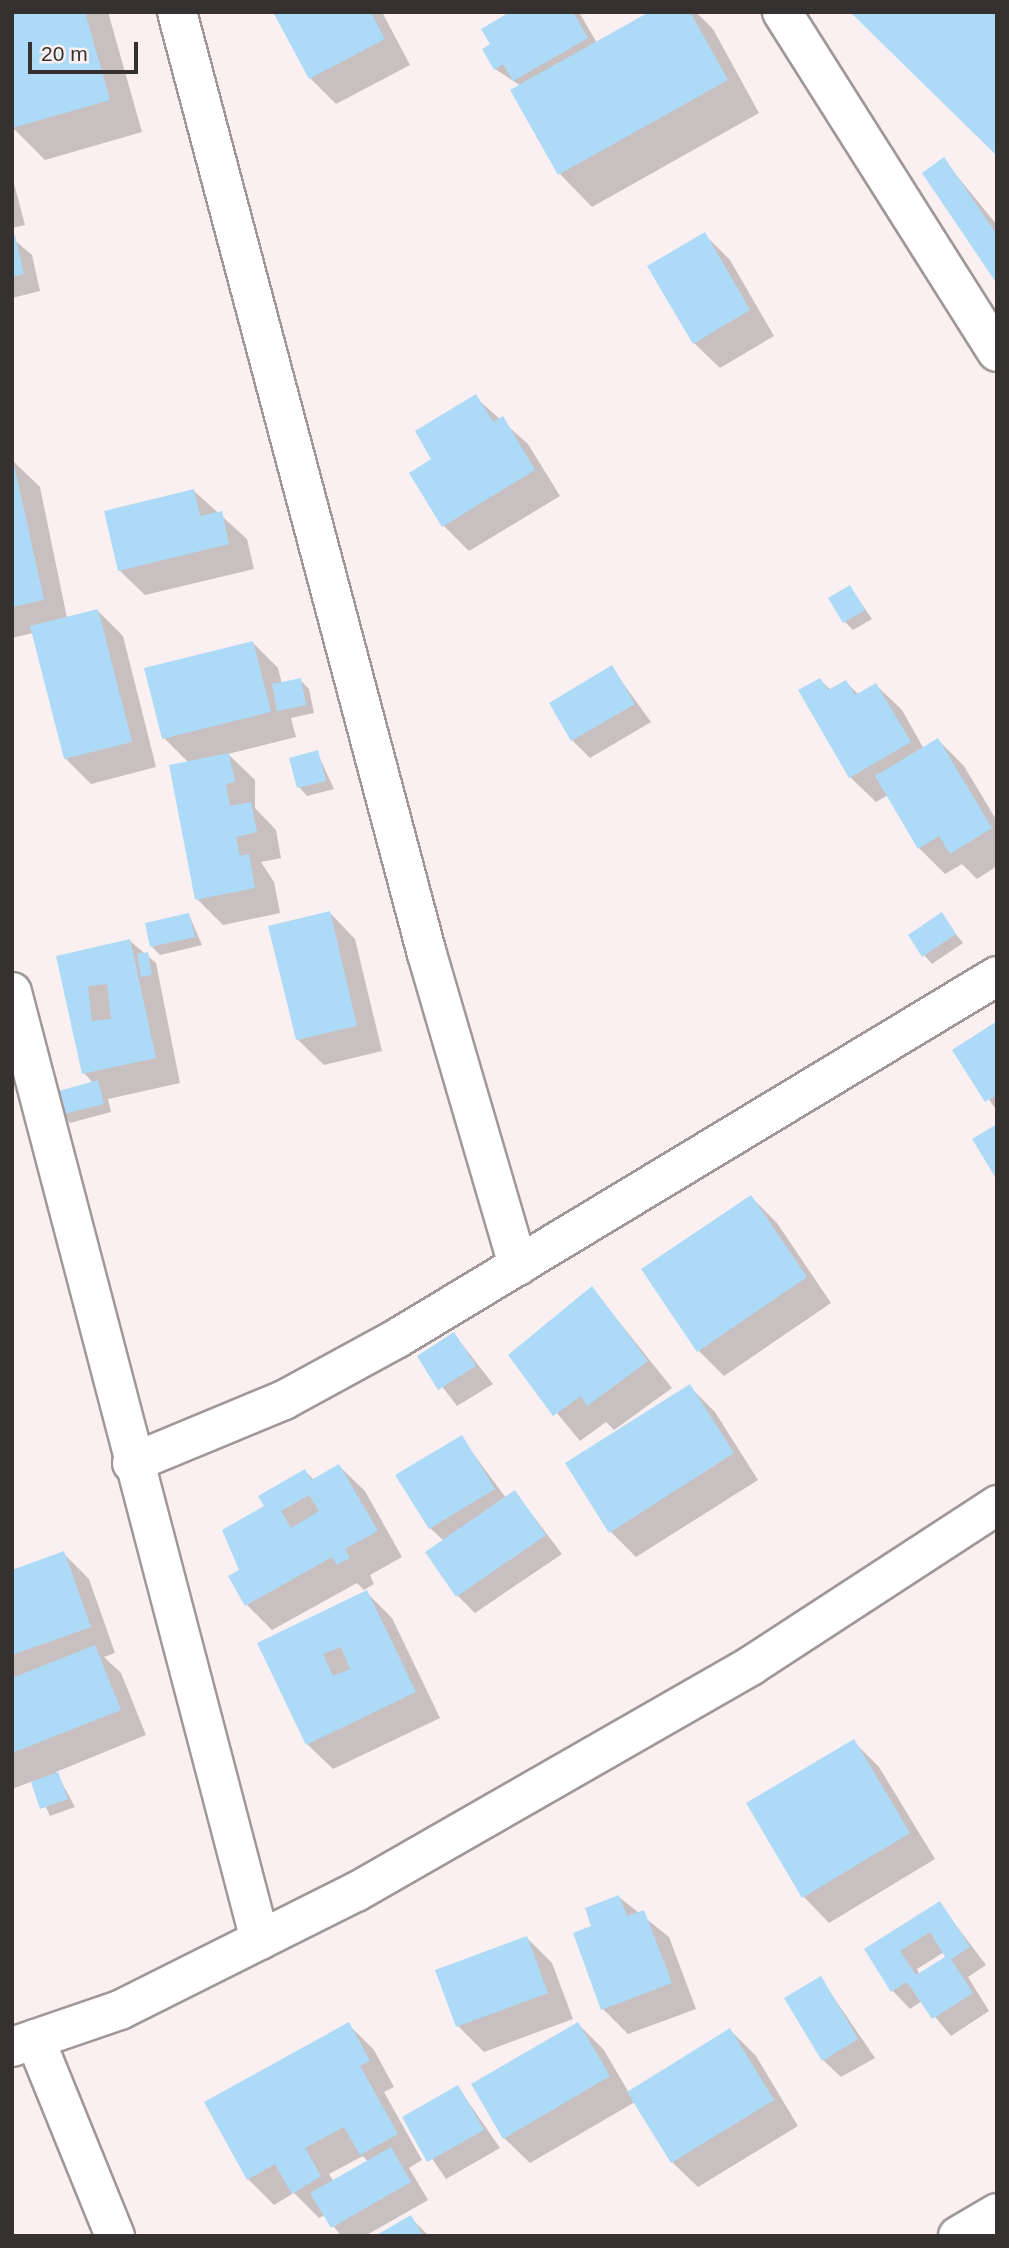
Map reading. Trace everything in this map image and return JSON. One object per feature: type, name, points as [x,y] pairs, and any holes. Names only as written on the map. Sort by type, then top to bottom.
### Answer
[{"type":"street","points":[[177,12],[427,954],[518,1266]]},
{"type":"street","points":[[782,12],[997,352]]},
{"type":"street","points":[[132,1463],[284,1400],[518,1266],[997,976]]},
{"type":"street","points":[[12,992],[132,1463],[260,1940]]},
{"type":"street","points":[[115,2236],[23,2043],[120,2010],[356,1892],[752,1665],[997,1505]]},
{"type":"street","points":[[958,2236],[997,2213]]},
{"type":"building","points":[[12,12],[85,12],[110,100],[12,128]]},
{"type":"building","points":[[273,12],[371,12],[385,39],[309,79]]},
{"type":"building","points":[[510,12],[573,12],[588,38],[513,81],[503,64],[494,70],[482,49],[490,44],[481,29]]},
{"type":"building","points":[[649,12],[690,12],[728,80],[558,175],[510,90]]},
{"type":"building","points":[[850,12],[997,12],[997,156]]},
{"type":"building","points":[[944,157],[997,235],[997,284],[922,173]]},
{"type":"building","points":[[705,232],[750,310],[693,344],[647,266]]},
{"type":"building","points":[[15,235],[24,274],[12,277],[12,236]]},
{"type":"building","points":[[476,394],[493,422],[503,416],[535,470],[442,527],[409,473],[431,459],[415,431]]},
{"type":"building","points":[[12,455],[44,600],[12,607]]},
{"type":"building","points":[[194,489],[200,516],[222,511],[229,544],[118,571],[104,511]]},
{"type":"building","points":[[850,585],[865,610],[843,623],[828,598]]},
{"type":"building","points":[[98,609],[132,742],[64,759],[30,626]]},
{"type":"building","points":[[253,641],[271,712],[162,739],[144,668]]},
{"type":"building","points":[[612,665],[635,704],[571,741],[549,703]]},
{"type":"building","points":[[301,678],[306,705],[277,711],[272,684]]},
{"type":"building","points":[[820,678],[828,690],[846,680],[855,695],[876,683],[911,742],[849,778],[798,690]]},
{"type":"building","points":[[938,738],[992,828],[950,854],[939,836],[918,849],[875,776]]},
{"type":"building","points":[[318,750],[326,781],[297,788],[289,758]]},
{"type":"building","points":[[229,753],[235,782],[226,784],[230,806],[251,802],[257,832],[236,837],[240,856],[249,854],[255,888],[195,900],[169,765]]},
{"type":"building","points":[[330,911],[357,1026],[296,1040],[268,926]]},
{"type":"building","points":[[942,912],[956,934],[922,957],[908,935]]},
{"type":"building","points":[[189,913],[195,937],[150,947],[145,923]]},
{"type":"building","points":[[130,939],[156,1058],[82,1074],[56,956]],"holes":[[[107,984],[111,1019],[92,1021],[88,986]]]},
{"type":"building","points":[[148,952],[152,975],[141,977],[137,954]]},
{"type":"building","points":[[997,1021],[997,1095],[985,1102],[952,1050]]},
{"type":"building","points":[[98,1080],[104,1104],[60,1115],[55,1092]]},
{"type":"building","points":[[997,1124],[997,1180],[972,1139]]},
{"type":"building","points":[[751,1195],[807,1277],[697,1352],[641,1269]]},
{"type":"building","points":[[592,1286],[648,1361],[587,1406],[581,1396],[553,1416],[508,1355]]},
{"type":"building","points":[[454,1332],[476,1366],[438,1390],[417,1356]]},
{"type":"building","points":[[690,1384],[734,1453],[609,1533],[565,1463]]},
{"type":"building","points":[[462,1435],[495,1489],[429,1529],[395,1475]]},
{"type":"building","points":[[339,1464],[378,1531],[345,1549],[350,1558],[337,1565],[332,1557],[245,1606],[228,1576],[239,1570],[222,1530],[264,1506],[258,1496],[305,1469],[311,1480]],"holes":[[[309,1495],[319,1511],[291,1528],[281,1511]]]},
{"type":"building","points":[[515,1490],[546,1535],[456,1597],[425,1552]]},
{"type":"building","points":[[64,1551],[91,1627],[12,1655],[12,1570]]},
{"type":"building","points":[[367,1590],[416,1692],[306,1745],[257,1643]],"holes":[[[341,1647],[350,1669],[333,1676],[323,1654]]]},
{"type":"building","points":[[95,1645],[121,1710],[12,1753],[12,1678]]},
{"type":"building","points":[[854,1739],[910,1833],[802,1898],[746,1803]]},
{"type":"building","points":[[58,1772],[68,1799],[40,1809],[31,1782]]},
{"type":"building","points":[[619,1895],[627,1916],[644,1910],[672,1983],[601,2010],[573,1933],[591,1926],[585,1908]]},
{"type":"building","points":[[940,1901],[970,1947],[951,1959],[973,1993],[932,2019],[907,1982],[891,1992],[864,1949]],"holes":[[[930,1932],[945,1957],[916,1975],[900,1951]]]},
{"type":"building","points":[[527,1936],[548,1993],[456,2027],[435,1970]]},
{"type":"building","points":[[821,1976],[858,2039],[822,2061],[784,1998]]},
{"type":"building","points":[[349,2022],[370,2061],[360,2066],[398,2134],[360,2155],[344,2127],[305,2148],[321,2176],[292,2194],[275,2164],[247,2180],[204,2102]]},
{"type":"building","points":[[578,2022],[610,2076],[503,2139],[471,2084]]},
{"type":"building","points":[[730,2028],[774,2100],[671,2163],[627,2092]]},
{"type":"building","points":[[458,2085],[484,2130],[427,2162],[402,2117]]},
{"type":"building","points":[[391,2147],[411,2182],[331,2228],[310,2193]]},
{"type":"building","points":[[411,2215],[423,2236],[375,2236]]}]
